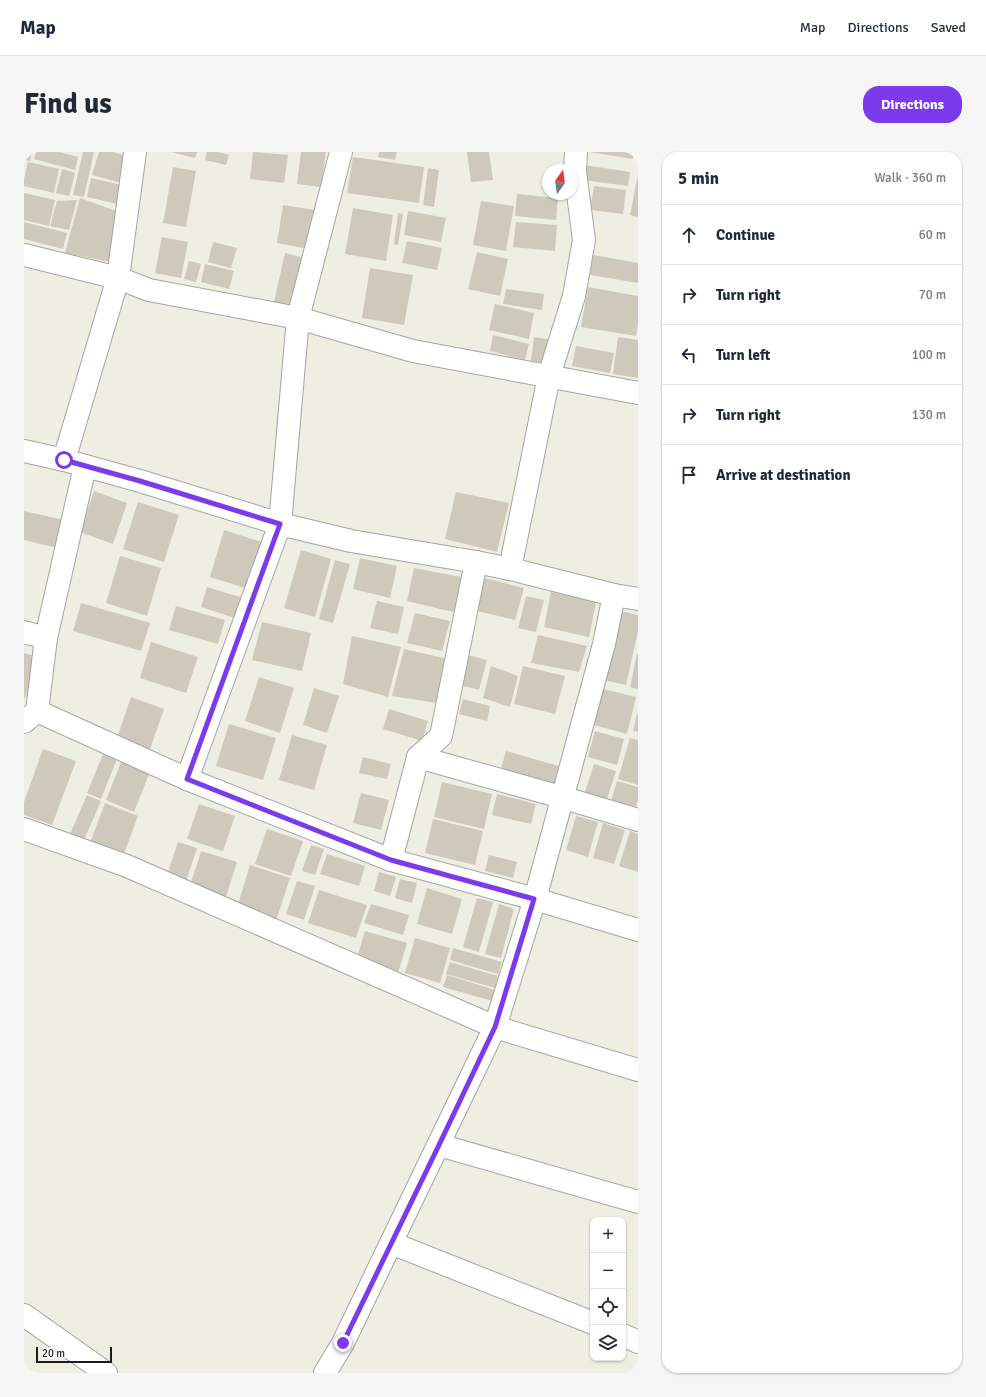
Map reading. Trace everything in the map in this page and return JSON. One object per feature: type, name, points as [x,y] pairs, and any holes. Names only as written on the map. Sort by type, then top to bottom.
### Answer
[{"type":"street","points":[[135,152],[118,278],[74,463],[46,638],[31,716],[391,860],[534,899],[638,930]]},
{"type":"street","points":[[187,779],[280,524],[298,318],[341,152]]},
{"type":"street","points":[[510,569],[549,376],[574,296],[584,240],[575,171],[576,152]]},
{"type":"street","points":[[24,255],[118,278],[149,290],[298,318],[413,351],[638,393]]},
{"type":"street","points":[[24,451],[74,463],[280,524],[352,541],[510,569],[614,595],[638,599]]},
{"type":"street","points":[[391,860],[418,757],[441,736],[476,562]]},
{"type":"street","points":[[324,1373],[343,1343],[495,1027],[534,899],[561,796],[604,644],[614,595]]},
{"type":"street","points":[[24,632],[46,638]]},
{"type":"street","points":[[418,757],[561,796],[638,820]]},
{"type":"street","points":[[24,829],[127,866],[495,1027],[638,1070]]},
{"type":"street","points":[[439,1145],[638,1202]]},
{"type":"street","points":[[391,1243],[590,1323]]},
{"type":"street","points":[[24,1315],[106,1373]]},
{"type":"street","points":[[626,1337],[638,1342]]},
{"type":"building","points":[[24,152],[32,152],[30,161],[24,160]]},
{"type":"building","points":[[36,152],[59,152],[78,157],[75,170],[34,159]]},
{"type":"building","points":[[83,152],[94,152],[84,197],[73,195]]},
{"type":"building","points":[[99,152],[113,152],[129,157],[121,183],[92,175]]},
{"type":"building","points":[[171,152],[197,152],[195,158]]},
{"type":"building","points":[[207,152],[218,152],[229,155],[226,165],[205,160]]},
{"type":"building","points":[[253,152],[288,155],[284,183],[250,179]]},
{"type":"building","points":[[301,152],[326,152],[321,187],[297,184]]},
{"type":"building","points":[[379,152],[397,152],[395,160],[378,157]]},
{"type":"building","points":[[467,152],[489,152],[493,180],[471,182]]},
{"type":"building","points":[[589,152],[634,152],[633,159]]},
{"type":"building","points":[[353,157],[424,167],[419,203],[347,193]]},
{"type":"building","points":[[28,162],[59,169],[54,193],[24,186]]},
{"type":"building","points":[[584,165],[630,172],[628,186],[582,180]]},
{"type":"building","points":[[173,167],[196,171],[186,227],[163,223]]},
{"type":"building","points":[[428,168],[439,170],[434,207],[423,205]]},
{"type":"building","points":[[62,169],[75,173],[69,196],[56,193]]},
{"type":"building","points":[[91,178],[122,185],[117,204],[87,197]]},
{"type":"building","points":[[638,179],[638,217],[630,215]]},
{"type":"building","points":[[594,186],[626,190],[623,214],[590,210]]},
{"type":"building","points":[[24,193],[55,200],[49,226],[24,220]]},
{"type":"building","points":[[517,194],[542,196],[542,200],[558,200],[556,220],[515,216]]},
{"type":"building","points":[[80,198],[122,213],[110,262],[65,253]]},
{"type":"building","points":[[77,200],[69,230],[50,226],[57,201]]},
{"type":"building","points":[[481,201],[514,206],[506,251],[473,245]]},
{"type":"building","points":[[283,205],[321,211],[314,250],[277,243]]},
{"type":"building","points":[[353,208],[393,215],[386,261],[345,254]]},
{"type":"building","points":[[408,211],[446,218],[441,242],[404,235]]},
{"type":"building","points":[[398,213],[403,214],[398,245],[394,244]]},
{"type":"building","points":[[24,222],[67,233],[63,249],[24,239]]},
{"type":"building","points":[[516,222],[557,225],[555,251],[513,247]]},
{"type":"building","points":[[162,237],[188,242],[181,278],[155,273]]},
{"type":"building","points":[[407,241],[442,248],[437,270],[402,263]]},
{"type":"building","points":[[213,242],[237,248],[231,268],[208,262]]},
{"type":"building","points":[[477,252],[508,259],[500,296],[468,289]]},
{"type":"building","points":[[285,253],[308,259],[297,307],[274,302]]},
{"type":"building","points":[[593,255],[638,263],[638,283],[590,275]]},
{"type":"building","points":[[189,261],[201,264],[196,282],[184,279]]},
{"type":"building","points":[[205,264],[234,271],[229,289],[201,282]]},
{"type":"building","points":[[370,268],[413,275],[404,325],[362,318]]},
{"type":"building","points":[[588,287],[638,296],[638,324],[636,336],[581,327]]},
{"type":"building","points":[[506,289],[544,294],[542,310],[503,304]]},
{"type":"building","points":[[495,304],[534,313],[529,339],[489,330]]},
{"type":"building","points":[[493,335],[529,344],[525,360],[490,351]]},
{"type":"building","points":[[534,337],[553,340],[549,364],[531,361]]},
{"type":"building","points":[[618,337],[638,340],[638,378],[613,374]]},
{"type":"building","points":[[576,346],[614,353],[610,373],[572,366]]},
{"type":"building","points":[[94,491],[127,503],[113,544],[80,532]]},
{"type":"building","points":[[456,492],[509,503],[497,552],[445,539]]},
{"type":"building","points":[[138,502],[179,515],[164,562],[123,549]]},
{"type":"building","points":[[24,511],[64,520],[57,548],[24,540]]},
{"type":"building","points":[[224,530],[265,543],[251,590],[210,577]]},
{"type":"building","points":[[301,550],[331,559],[315,617],[284,608]]},
{"type":"building","points":[[120,556],[161,568],[147,616],[106,603]]},
{"type":"building","points":[[360,558],[397,566],[390,598],[353,589]]},
{"type":"building","points":[[335,560],[350,564],[333,623],[319,619]]},
{"type":"building","points":[[414,568],[461,577],[457,613],[407,601]]},
{"type":"building","points":[[481,577],[524,588],[515,620],[473,610]]},
{"type":"building","points":[[207,587],[250,600],[244,621],[201,607]]},
{"type":"building","points":[[551,592],[596,602],[589,637],[544,627]]},
{"type":"building","points":[[526,596],[544,600],[536,632],[518,628]]},
{"type":"building","points":[[377,601],[404,607],[398,634],[370,628]]},
{"type":"building","points":[[81,603],[150,623],[141,651],[73,631]]},
{"type":"building","points":[[176,606],[225,620],[218,644],[169,630]]},
{"type":"building","points":[[620,611],[638,615],[638,631],[626,685],[604,680]]},
{"type":"building","points":[[415,613],[450,621],[442,651],[407,643]]},
{"type":"building","points":[[262,622],[311,633],[302,671],[252,660]]},
{"type":"building","points":[[538,635],[587,646],[579,672],[531,663]]},
{"type":"building","points":[[352,636],[401,647],[388,697],[343,684]]},
{"type":"building","points":[[151,642],[198,657],[186,693],[140,678]]},
{"type":"building","points":[[404,649],[448,659],[437,703],[392,696]]},
{"type":"building","points":[[24,653],[37,657],[25,698],[24,698]]},
{"type":"building","points":[[638,654],[638,689],[630,687]]},
{"type":"building","points":[[468,655],[487,660],[479,690],[460,685]]},
{"type":"building","points":[[491,666],[518,676],[510,707],[483,698]]},
{"type":"building","points":[[523,666],[565,676],[555,714],[514,704]]},
{"type":"building","points":[[259,677],[294,688],[280,733],[245,721]]},
{"type":"building","points":[[314,688],[339,696],[327,733],[303,725]]},
{"type":"building","points":[[603,689],[636,697],[627,734],[594,725]]},
{"type":"building","points":[[131,697],[164,709],[150,749],[117,738]]},
{"type":"building","points":[[463,699],[490,706],[487,721],[459,714]]},
{"type":"building","points":[[389,709],[428,721],[422,741],[383,729]]},
{"type":"building","points":[[637,714],[638,715],[638,732],[633,731]]},
{"type":"building","points":[[229,724],[276,738],[263,780],[216,766]]},
{"type":"building","points":[[595,731],[624,739],[617,765],[588,757]]},
{"type":"building","points":[[292,735],[327,745],[314,790],[279,780]]},
{"type":"building","points":[[630,738],[638,740],[638,785],[618,779]]},
{"type":"building","points":[[43,749],[76,761],[52,825],[24,815],[24,802]]},
{"type":"building","points":[[506,751],[559,766],[553,787],[500,772]]},
{"type":"building","points":[[103,754],[117,759],[101,799],[87,793]]},
{"type":"building","points":[[363,757],[391,764],[387,779],[359,773]]},
{"type":"building","points":[[121,762],[149,774],[134,812],[106,800]]},
{"type":"building","points":[[594,764],[616,771],[605,805],[583,798]]},
{"type":"building","points":[[617,781],[638,787],[638,800],[634,812],[610,805]]},
{"type":"building","points":[[442,782],[492,794],[484,829],[434,817]]},
{"type":"building","points":[[361,793],[389,800],[381,830],[353,823]]},
{"type":"building","points":[[497,794],[536,804],[531,824],[492,815]]},
{"type":"building","points":[[87,795],[101,801],[84,840],[70,834]]},
{"type":"building","points":[[105,803],[138,816],[123,856],[90,843]]},
{"type":"building","points":[[199,804],[235,816],[223,851],[187,839]]},
{"type":"building","points":[[576,816],[598,822],[588,857],[566,850]]},
{"type":"building","points":[[433,819],[483,831],[475,865],[425,853]]},
{"type":"building","points":[[603,823],[625,830],[614,864],[593,858]]},
{"type":"building","points":[[267,829],[303,841],[291,876],[255,864]]},
{"type":"building","points":[[630,831],[638,834],[638,872],[619,866]]},
{"type":"building","points":[[178,842],[197,848],[185,884],[166,878]]},
{"type":"building","points":[[311,845],[324,849],[315,875],[302,871]]},
{"type":"building","points":[[201,851],[237,862],[226,897],[190,886]]},
{"type":"building","points":[[327,854],[365,866],[359,886],[320,874]]},
{"type":"building","points":[[489,855],[517,862],[513,878],[485,871]]},
{"type":"building","points":[[250,865],[290,878],[275,924],[236,911]]},
{"type":"building","points":[[379,872],[396,877],[390,896],[374,891]]},
{"type":"building","points":[[400,879],[417,883],[412,903],[395,898]]},
{"type":"building","points":[[297,881],[315,886],[304,920],[286,914]]},
{"type":"building","points":[[427,888],[462,899],[452,934],[417,924]]},
{"type":"building","points":[[319,890],[367,905],[356,938],[308,923]]},
{"type":"building","points":[[477,898],[493,902],[479,952],[463,947]]},
{"type":"building","points":[[371,904],[409,915],[403,935],[364,923]]},
{"type":"building","points":[[499,904],[514,909],[501,958],[485,954]]},
{"type":"building","points":[[365,931],[407,943],[398,973],[356,961]]},
{"type":"building","points":[[415,938],[450,948],[440,983],[405,973]]},
{"type":"building","points":[[453,948],[502,962],[498,974],[450,960]]},
{"type":"building","points":[[450,962],[498,976],[495,988],[446,974]]},
{"type":"building","points":[[447,975],[495,990],[492,1001],[443,987]]},
{"type":"route","points":[[64,460],[140,481],[280,524],[187,779],[391,860],[534,899],[495,1027],[343,1343]]}]
